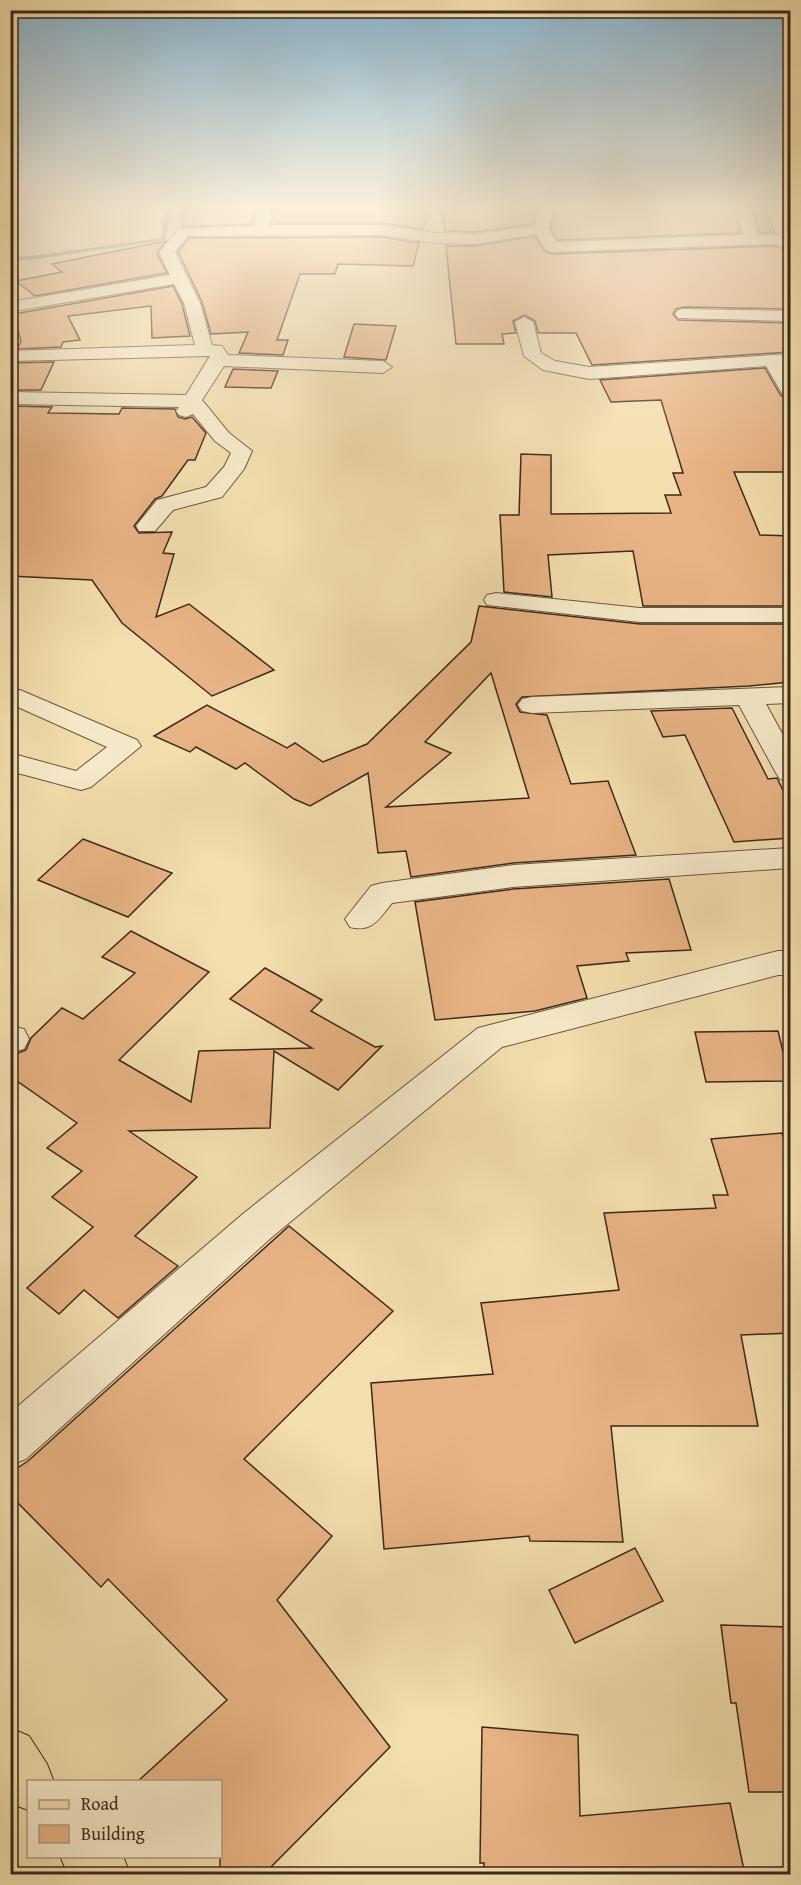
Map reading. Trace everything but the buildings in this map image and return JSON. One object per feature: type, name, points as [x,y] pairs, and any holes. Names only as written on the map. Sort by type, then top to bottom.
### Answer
[{"type":"main road","points":[[10,1755],[27,1781]]},
{"type":"main road","points":[[89,1858],[102,1875]]},
{"type":"street","points":[[10,307],[92,293]]},
{"type":"street","points":[[187,293],[212,355],[190,406]]},
{"type":"street","points":[[684,314],[790,316]]},
{"type":"street","points":[[524,322],[533,356],[550,366],[564,370],[602,373],[781,359],[790,391]]},
{"type":"street","points":[[10,356],[212,355],[383,367]]},
{"type":"street","points":[[10,398],[190,406],[222,437],[242,451],[233,469],[214,492],[165,505],[147,526]]},
{"type":"street","points":[[496,600],[640,615],[790,615]]},
{"type":"street","points":[[532,705],[790,695]]},
{"type":"street","points":[[10,762],[81,782],[127,746],[20,698]]},
{"type":"street","points":[[749,698],[790,774]]},
{"type":"street","points":[[361,919],[382,894],[513,876],[790,858]]},
{"type":"street","points":[[10,1443],[258,1226],[491,1037],[778,963],[790,963]]}]
